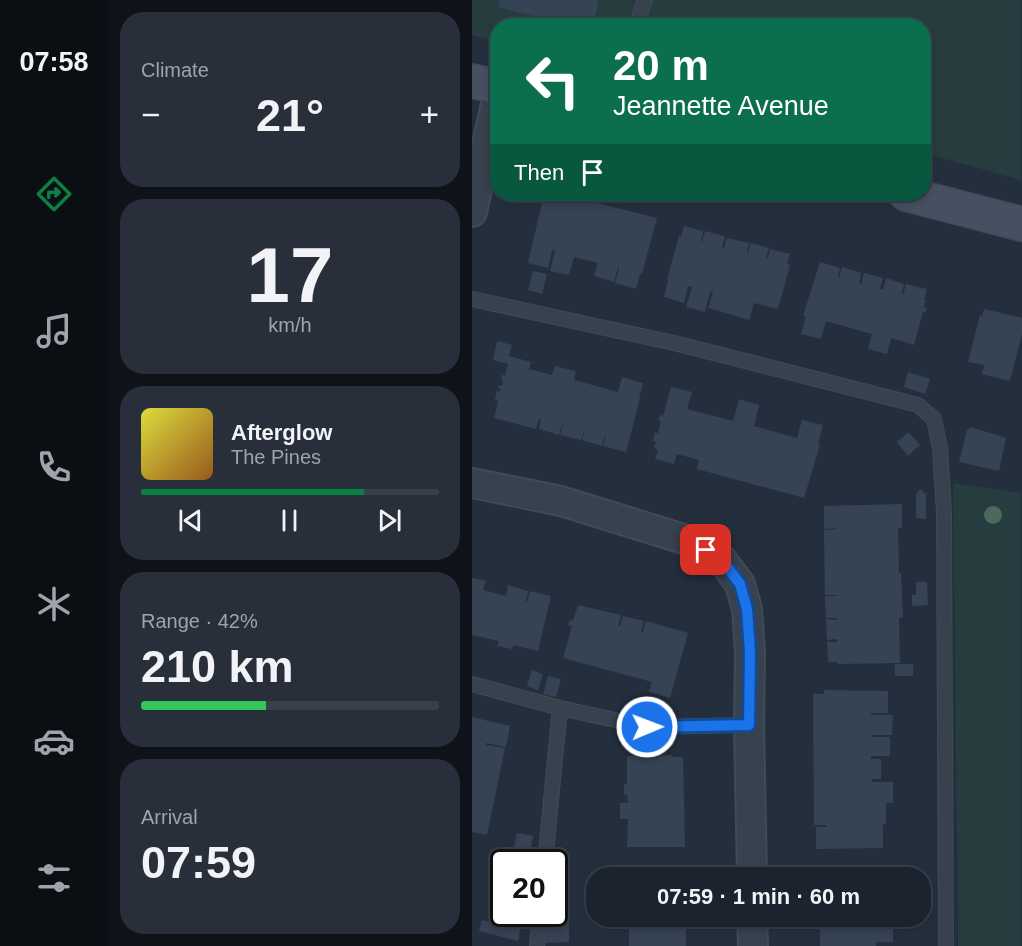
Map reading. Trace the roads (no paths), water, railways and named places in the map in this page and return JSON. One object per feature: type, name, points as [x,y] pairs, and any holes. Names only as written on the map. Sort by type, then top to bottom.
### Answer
[{"type":"street","points":[[472,81],[490,85]]},
{"type":"street","points":[[472,213],[490,131]]},
{"type":"street","points":[[931,201],[1021,224]]},
{"type":"street","points":[[472,483],[561,501],[690,541],[722,560],[740,584],[747,609],[750,652],[752,867]]},
{"type":"street","points":[[752,927],[753,946]]},
{"type":"lane","points":[[639,18],[645,0]]},
{"type":"lane","points":[[472,299],[674,343],[918,405],[934,419],[940,448],[944,512],[946,946]]},
{"type":"lane","points":[[472,684],[560,708],[647,727],[749,725]]},
{"type":"lane","points":[[546,849],[560,708]]},
{"type":"lane","points":[[537,946],[539,927]]}]
